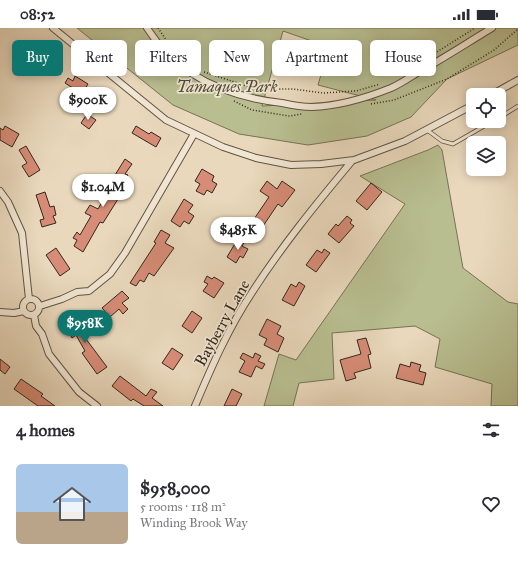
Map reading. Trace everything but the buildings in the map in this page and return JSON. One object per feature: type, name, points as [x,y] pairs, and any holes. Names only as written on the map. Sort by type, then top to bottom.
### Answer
[{"type":"street","points":[[53,28],[166,120],[223,147],[256,158],[291,165],[352,161],[406,141],[466,109]]},
{"type":"street","points":[[147,28],[160,47],[182,68],[215,86],[244,97],[310,107],[336,104],[364,98],[393,87],[432,66],[492,28]]},
{"type":"street","points":[[504,88],[518,80]]},
{"type":"street","points":[[40,306],[35,299],[29,299],[23,304],[24,311],[28,315],[34,315],[39,310],[40,306],[62,299],[77,292],[89,291],[110,274],[125,254],[194,134]]},
{"type":"street","name":"Bayberry Lane","points":[[194,406],[215,358],[250,295],[307,215],[352,161]]},
{"type":"street","points":[[0,191],[8,202],[22,233],[29,299]]},
{"type":"street","points":[[0,312],[14,313],[24,311]]},
{"type":"street","points":[[34,315],[36,326],[42,334],[49,354],[79,392],[97,406]]},
{"type":"lane","points":[[506,114],[518,106]]},
{"type":"lane","points":[[427,130],[442,141],[453,144],[481,128]]},
{"type":"path","points":[[158,28],[166,40]]},
{"type":"path","points":[[436,53],[475,28]]},
{"type":"path","points":[[371,104],[394,100],[447,79],[494,50],[518,29]]},
{"type":"path","points":[[201,70],[256,89],[293,89],[324,93],[356,91],[384,83]]},
{"type":"path","points":[[231,99],[252,110],[289,116],[304,114]]},
{"type":"green space","name":"Tamaques Park","points":[[77,28],[518,28],[518,45],[447,79],[411,117],[367,136],[308,145],[239,134],[173,105],[137,76],[201,76],[201,40],[135,40],[135,75],[127,68],[127,40],[92,40]]},
{"type":"green space","points":[[438,145],[442,150],[463,268],[508,302],[518,304],[518,406],[491,406],[492,384],[435,367],[440,339],[415,326],[332,333],[334,379],[299,383],[293,406],[264,406],[279,354],[296,360],[405,204],[360,176]]}]
